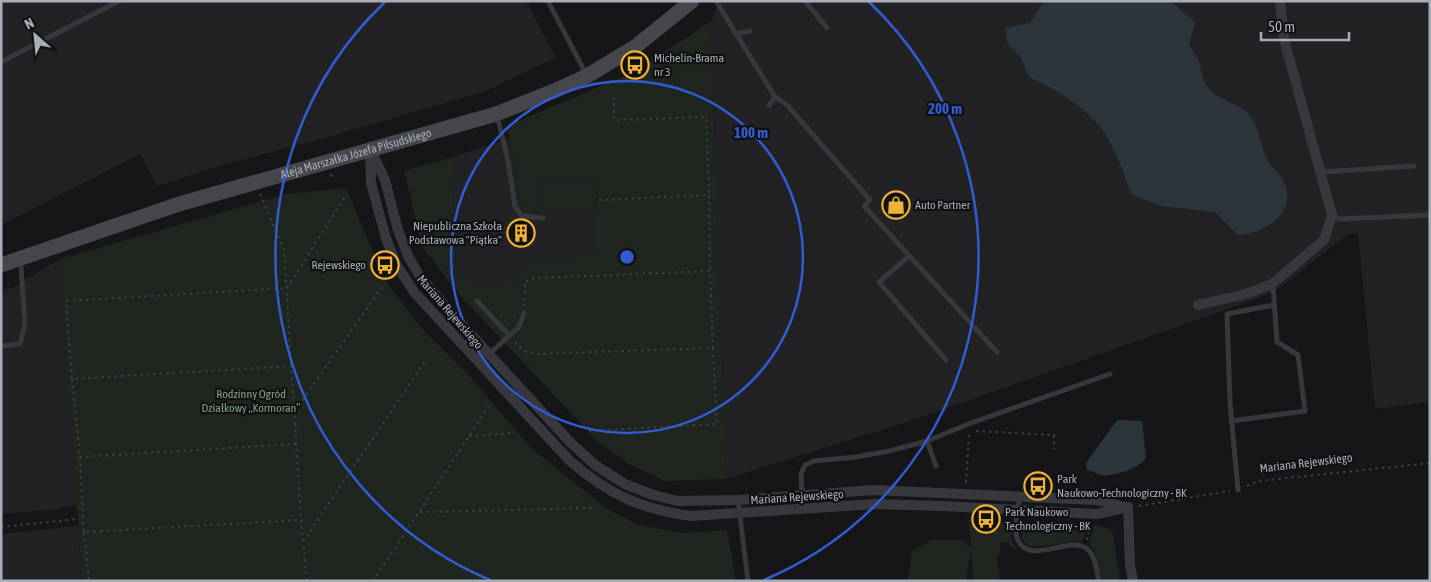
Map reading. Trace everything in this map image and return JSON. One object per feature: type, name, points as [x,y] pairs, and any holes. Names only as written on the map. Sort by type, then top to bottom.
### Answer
[{"type":"street","name":"Aleja Marszałka Józefa Piłsudskiego","points":[[1,265],[179,204],[496,114],[587,76],[635,47],[692,1]]},
{"type":"street","points":[[1198,305],[1246,294],[1272,284],[1324,240],[1332,216],[1284,39],[1280,1]]},
{"type":"street","name":"Mariana Rejewskiego","points":[[370,150],[385,180],[398,230],[408,256],[419,275],[451,313],[570,442],[596,465],[625,484],[653,495],[678,501],[738,500],[874,490],[1096,500],[1128,507]]},
{"type":"street","name":"Mariana Rejewskiego","points":[[370,150],[371,183],[389,248],[402,275],[414,292],[569,460],[589,477],[620,497],[670,514],[691,516],[875,504],[1096,514],[1128,507]]},
{"type":"street","points":[[1128,507],[1130,564],[1133,581]]},
{"type":"lane","points":[[1,62],[119,1]]},
{"type":"lane","points":[[548,1],[587,76]]},
{"type":"lane","points":[[716,1],[775,97],[787,105],[870,200],[864,206],[997,352]]},
{"type":"lane","points":[[806,1],[827,28]]},
{"type":"lane","points":[[736,34],[750,32]]},
{"type":"lane","points":[[769,105],[775,97]]},
{"type":"lane","points":[[496,114],[508,161],[515,207],[522,216],[543,218]]},
{"type":"lane","points":[[1321,172],[1414,166]]},
{"type":"lane","points":[[1332,216],[1340,219],[1430,215]]},
{"type":"lane","points":[[909,256],[879,282],[946,360]]},
{"type":"lane","points":[[1,346],[20,344],[25,323],[21,267],[18,259]]},
{"type":"lane","points":[[1231,421],[1305,411],[1298,355],[1277,342],[1272,284]]},
{"type":"lane","points":[[477,301],[509,334]]},
{"type":"lane","points":[[1238,490],[1231,421],[1227,314],[1274,305]]},
{"type":"lane","points":[[489,354],[519,327],[524,314]]},
{"type":"lane","points":[[802,494],[801,474],[805,466],[814,461],[889,452],[928,441],[971,423],[1110,374]]},
{"type":"lane","points":[[928,441],[936,466]]},
{"type":"lane","points":[[1020,496],[1017,538],[1024,547],[1033,551],[1078,545],[1086,547],[1092,555],[1099,581]]},
{"type":"lane","points":[[738,500],[748,581]]},
{"type":"path","points":[[589,431],[717,424],[710,271],[706,117],[614,120],[614,97]]},
{"type":"path","points":[[255,183],[284,250],[301,520],[307,581]]},
{"type":"path","points":[[599,200],[709,195]]},
{"type":"path","points":[[287,288],[345,197]]},
{"type":"path","points":[[524,314],[525,282],[534,278],[710,271]]},
{"type":"path","points":[[89,581],[66,302],[287,288]]},
{"type":"path","points":[[295,411],[382,288]]},
{"type":"path","points":[[509,334],[524,351],[535,354],[713,348]]},
{"type":"path","points":[[303,542],[427,358]]},
{"type":"path","points":[[72,380],[292,366]]},
{"type":"path","points":[[373,581],[489,406]]},
{"type":"path","points":[[966,485],[970,430],[1054,435],[1054,449]]},
{"type":"path","points":[[469,436],[512,434]]},
{"type":"path","points":[[80,457],[297,444]]},
{"type":"path","name":"Mariana Rejewskiego","points":[[1128,507],[1238,490],[1259,481],[1430,462]]},
{"type":"path","points":[[420,512],[596,508]]},
{"type":"path","points":[[1,526],[78,519]]},
{"type":"path","points":[[84,532],[301,520]]},
{"type":"path","points":[[1086,547],[1090,522]]},
{"type":"shaded area","points":[[1,1],[526,1],[556,58],[483,92],[223,165],[157,186],[140,154],[1,225]]},
{"type":"shaded area","points":[[720,1],[1430,1],[1430,402],[1375,409],[1358,233],[1348,234],[1273,293],[919,418],[726,479],[711,21]]},
{"type":"shaded area","points":[[1044,1],[1169,1],[1176,5],[1195,23],[1189,45],[1198,60],[1205,83],[1215,94],[1247,112],[1256,126],[1267,160],[1282,178],[1287,190],[1287,200],[1284,210],[1278,218],[1260,229],[1238,235],[1215,212],[1161,206],[1131,194],[1114,150],[1101,128],[1068,98],[1029,77],[1020,56],[1008,45],[1005,28],[1030,23]]},
{"type":"shaded area","points":[[509,139],[522,212],[539,179],[597,176],[595,253],[570,262],[524,262],[520,267],[519,286],[456,278],[452,157]]},
{"type":"shaded area","points":[[60,259],[77,505],[59,509],[1,514],[1,292],[12,288]]},
{"type":"shaded area","points":[[1117,420],[1142,421],[1146,458],[1138,465],[1113,475],[1102,475],[1087,470],[1086,463]]},
{"type":"shaded area","points":[[78,526],[82,581],[1,581],[1,534]]},
{"type":"green space","points":[[711,21],[726,479],[665,481],[629,464],[597,441],[457,292],[422,246],[404,171],[452,157],[456,278],[518,286],[520,267],[524,262],[570,262],[571,253],[595,253],[597,177],[539,179],[539,212],[522,212],[507,126],[634,72]]},
{"type":"green space","points":[[592,181],[592,208],[543,209],[543,184]]},
{"type":"green space","name":"Rodzinny Ogród Działkowy „Kormoran”","points":[[346,188],[386,282],[424,331],[468,374],[530,447],[606,508],[639,525],[684,533],[727,530],[736,581],[82,581],[60,259],[286,194]]},
{"type":"green space","points":[[969,520],[1011,522],[1012,542],[1017,548],[1011,547],[1008,543],[1001,542],[1000,553],[997,556],[1000,581],[974,581],[971,551],[966,581],[908,581],[912,551],[931,540],[961,540],[971,547]]},
{"type":"green space","points":[[1021,522],[1086,525],[1083,541],[1034,547],[1027,545],[1022,539]]},
{"type":"green space","points":[[1094,525],[1108,528],[1113,534],[1120,581],[1102,581],[1094,549],[1089,544]]},
{"type":"place","name":"Michelin-Brama nr 3","points":[[635,65]]},
{"type":"place","name":"Auto Partner","points":[[896,205]]},
{"type":"place","name":"Niepubliczna Szkoła Podstawowa \"Piątka\"","points":[[521,233]]},
{"type":"place","name":"Rejewskiego","points":[[385,265]]},
{"type":"place","name":"Park Naukowo-Technologiczny - BK","points":[[1038,486]]},
{"type":"place","name":"Park Naukowo Technologiczny - BK","points":[[986,519]]}]
